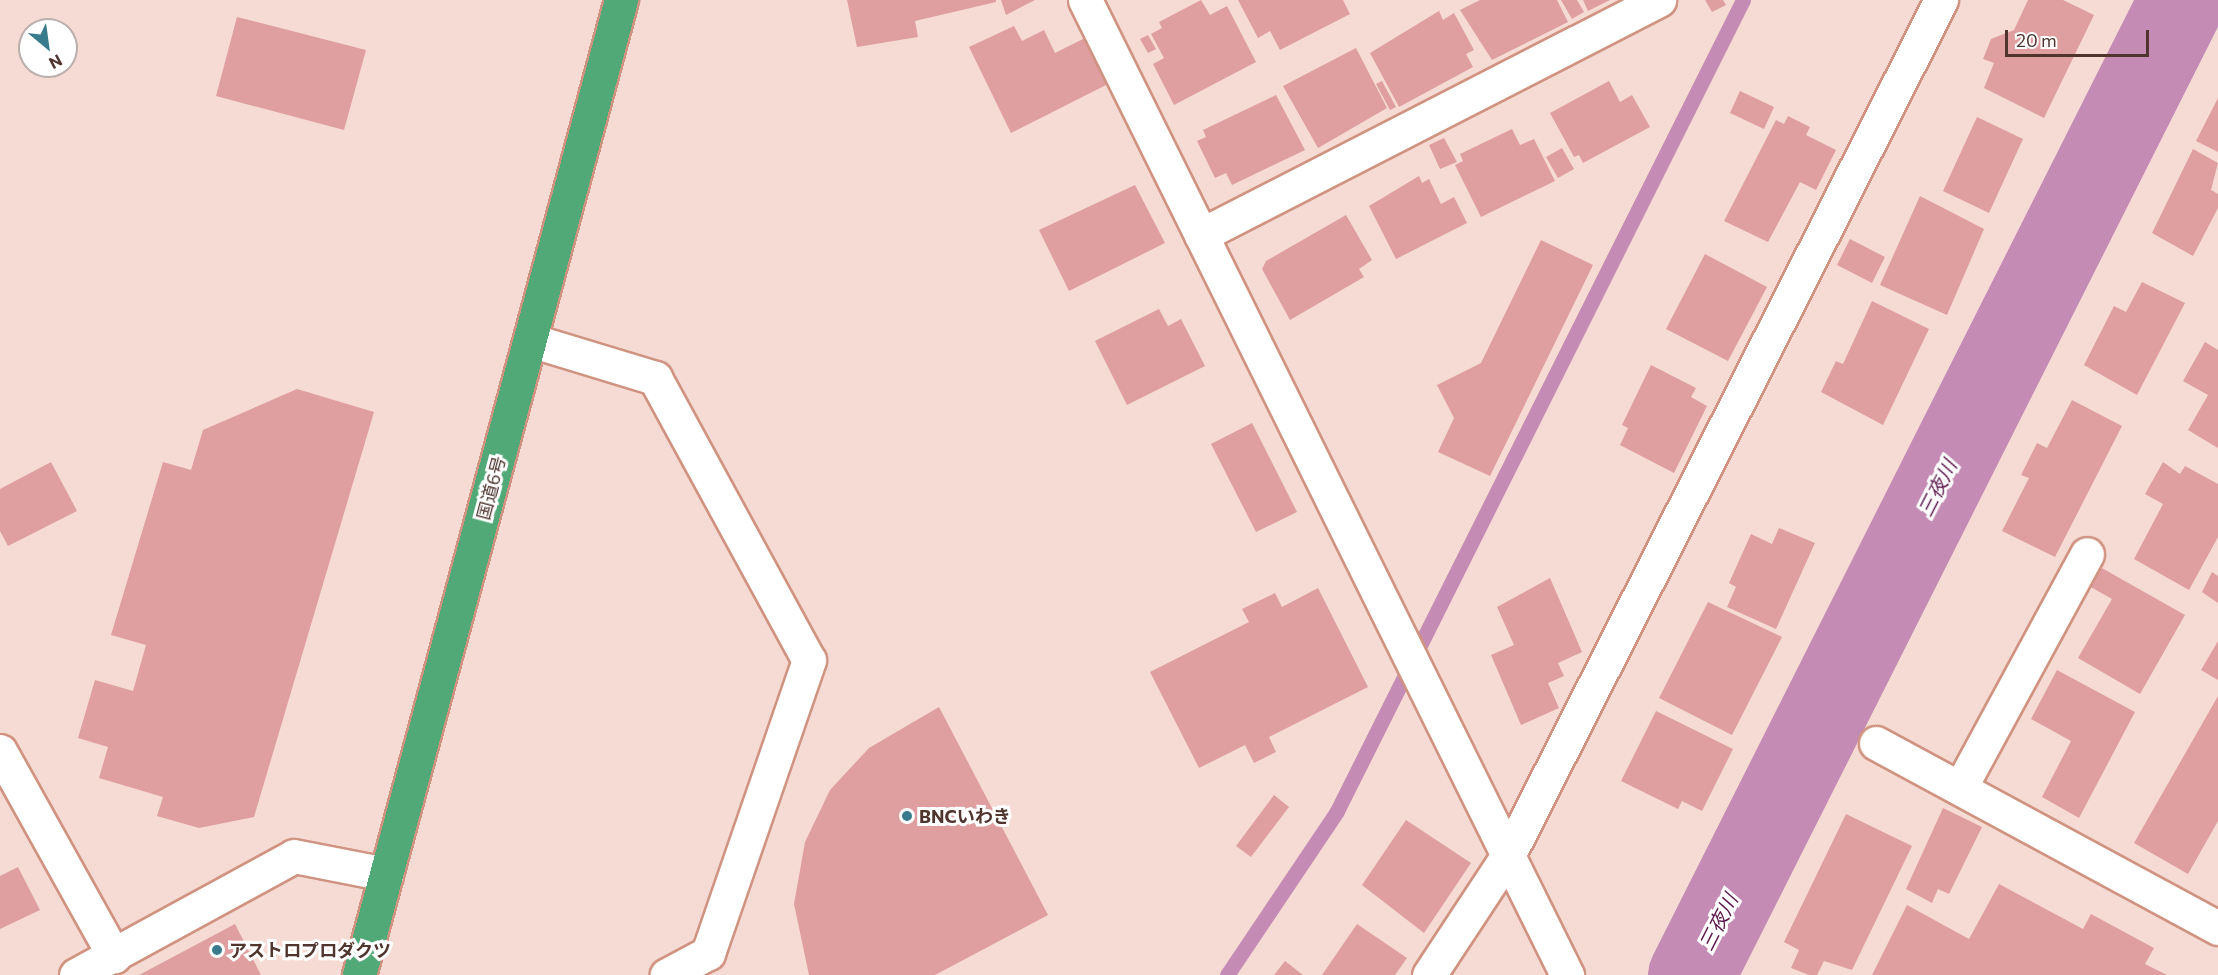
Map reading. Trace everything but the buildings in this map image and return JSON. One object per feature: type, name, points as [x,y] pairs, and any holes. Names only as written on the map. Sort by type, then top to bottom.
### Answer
[{"type":"highway","name":"国道6号","points":[[359,975],[531,340],[619,3]]},
{"type":"street","points":[[1201,235],[1659,0]]},
{"type":"street","points":[[1429,975],[1510,852],[1941,0]]},
{"type":"street","points":[[1089,2],[1201,235],[1393,624],[1510,852],[1568,975]]},
{"type":"street","points":[[531,340],[655,378],[809,660],[708,953],[667,975]]},
{"type":"street","points":[[1960,788],[2087,554]]},
{"type":"street","points":[[1876,743],[2218,928]]},
{"type":"street","points":[[0,751],[114,956]]},
{"type":"street","points":[[76,975],[294,856],[386,874]]},
{"type":"waterway","points":[[1227,975],[1337,811],[1743,0]]},
{"type":"waterway","name":"三夜川","points":[[1691,975],[2182,0]]},
{"type":"place","name":"BNCいわき","points":[[907,816]]},
{"type":"place","name":"アストロプロダクツ","points":[[217,950]]}]
